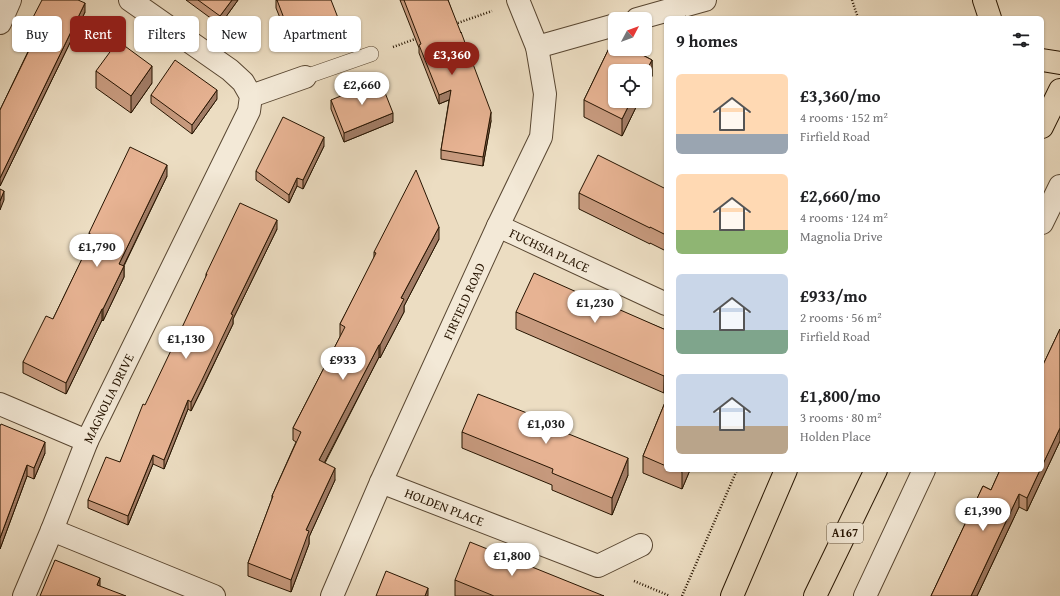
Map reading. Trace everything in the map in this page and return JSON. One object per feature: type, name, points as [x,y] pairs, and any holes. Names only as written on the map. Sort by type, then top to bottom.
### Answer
[{"type":"highway","points":[[984,0],[989,16]]},
{"type":"highway","points":[[1044,60],[1060,63]]},
{"type":"highway","points":[[1044,123],[1060,90]]},
{"type":"highway","points":[[732,596],[785,472]]},
{"type":"highway","name":"A167","points":[[815,596],[875,472]]},
{"type":"street","points":[[0,23],[10,0]]},
{"type":"street","points":[[130,0],[230,70],[243,82],[251,96],[305,77]]},
{"type":"street","points":[[652,15],[706,0]]},
{"type":"street","name":"FIRFIELD ROAD","points":[[332,596],[381,482],[498,226],[541,137],[545,94],[537,47],[518,1]]},
{"type":"street","points":[[537,47],[608,27]]},
{"type":"street","name":"MAGNOLIA DRIVE","points":[[24,596],[52,530],[87,440],[249,110],[251,96]]},
{"type":"street","points":[[1044,219],[1060,186]]},
{"type":"street","name":"FUCHSIA PLACE","points":[[498,226],[664,303]]},
{"type":"street","points":[[0,404],[87,440]]},
{"type":"street","points":[[865,596],[923,472]]},
{"type":"street","name":"HOLDEN PLACE","points":[[381,482],[598,566],[641,546]]},
{"type":"street","points":[[52,530],[214,596]]},
{"type":"lane","points":[[305,77],[371,54]]},
{"type":"path","points":[[852,0],[857,16]]},
{"type":"path","points":[[452,25],[518,1]]},
{"type":"path","points":[[371,54],[423,36]]},
{"type":"path","points":[[682,596],[736,472]]},
{"type":"building","points":[[42,0],[78,0],[85,3],[79,16],[70,16],[70,34],[62,50],[62,16],[34,16]]},
{"type":"building","points":[[198,0],[232,0],[220,16]]},
{"type":"building","points":[[277,0],[331,0],[337,16],[283,16]]},
{"type":"building","points":[[404,0],[448,0],[491,112],[483,157],[441,150],[451,90],[439,95],[419,45],[421,44]]},
{"type":"building","points":[[126,47],[152,66],[131,96],[96,71],[110,52],[126,52]]},
{"type":"building","points":[[608,50],[608,56],[644,56],[652,60],[650,64],[608,64],[608,108],[628,108],[622,119],[584,100]]},
{"type":"building","points":[[28,52],[61,52],[0,178],[0,110]]},
{"type":"building","points":[[175,60],[217,90],[192,125],[151,95]]},
{"type":"building","points":[[380,80],[393,113],[344,133],[331,100]]},
{"type":"building","points":[[283,117],[324,137],[303,180],[297,178],[289,195],[256,171]]},
{"type":"building","points":[[130,147],[167,165],[119,264],[124,266],[66,383],[23,362],[46,316],[53,319],[93,236],[89,233]]},
{"type":"building","points":[[598,155],[664,188],[664,234],[650,228],[579,193]]},
{"type":"building","points":[[416,170],[439,227],[401,298],[404,299],[319,460],[335,468],[306,530],[309,531],[291,580],[248,563],[272,496],[301,432],[293,428],[345,327],[340,324],[376,253],[374,252]]},
{"type":"building","points":[[0,189],[4,191],[0,201]]},
{"type":"building","points":[[240,203],[277,220],[231,314],[233,315],[202,380],[191,402],[188,400],[164,460],[153,455],[128,516],[88,500],[106,457],[120,462],[143,404],[145,405]]},
{"type":"building","points":[[534,273],[617,310],[618,309],[664,329],[664,376],[516,312]]},
{"type":"building","points":[[1060,329],[1060,428],[1044,462],[1044,363]]},
{"type":"building","points":[[478,394],[545,420],[544,424],[628,458],[612,498],[552,473],[553,469],[462,432]]},
{"type":"building","points":[[664,405],[664,465],[643,456]]},
{"type":"building","points":[[1,424],[45,442],[34,468],[27,465],[0,538],[0,426]]},
{"type":"building","points":[[999,472],[1039,472],[1027,498],[1019,494],[971,596],[931,596],[983,486],[991,490]]},
{"type":"building","points":[[470,542],[604,596],[494,596],[455,580]]},
{"type":"building","points":[[55,560],[100,578],[97,585],[126,596],[40,596]]},
{"type":"building","points":[[386,571],[428,588],[425,596],[376,596]]}]
